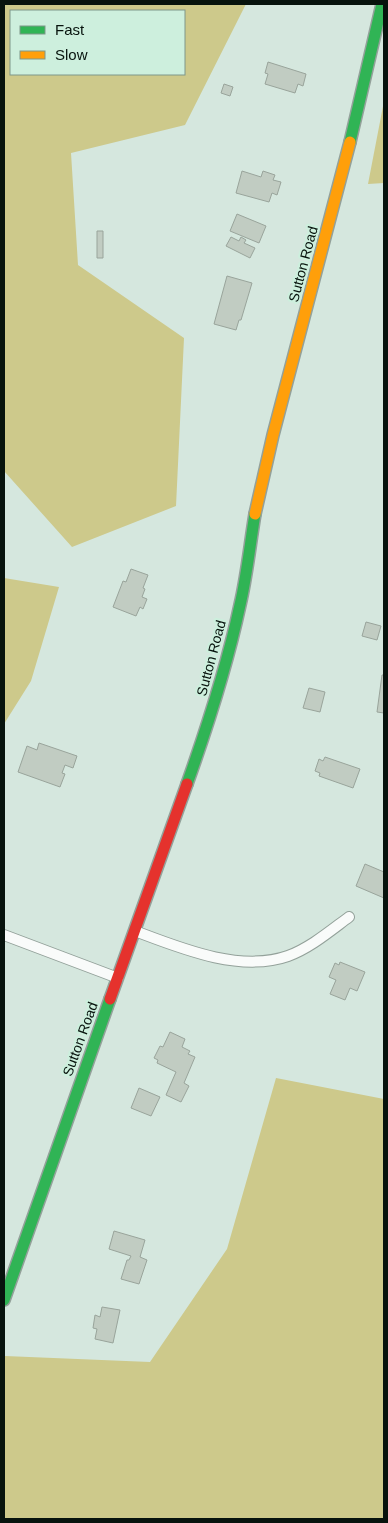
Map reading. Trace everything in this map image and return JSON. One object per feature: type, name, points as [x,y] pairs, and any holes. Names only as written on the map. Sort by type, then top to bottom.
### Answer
[{"type":"street","name":"Sutton Road","points":[[4,1300],[9,1271],[118,978],[208,724],[229,653],[241,602],[257,502],[365,81],[382,4]]},
{"type":"lane","points":[[134,931],[210,955],[244,962],[269,961],[288,956],[306,947],[349,917]]},
{"type":"lane","points":[[4,935],[118,978]]},
{"type":"shaded area","points":[[4,4],[246,4],[185,125],[71,153],[78,265],[184,338],[176,506],[72,547],[4,471]]},
{"type":"shaded area","points":[[384,101],[384,183],[368,184]]},
{"type":"shaded area","points":[[4,578],[59,587],[31,681],[4,724]]},
{"type":"shaded area","points":[[276,1078],[384,1099],[384,1519],[4,1519],[5,1356],[150,1362],[227,1249]]},
{"type":"building","points":[[268,62],[306,74],[303,86],[298,84],[295,93],[265,84],[268,74],[265,73]]},
{"type":"building","points":[[224,84],[233,87],[230,96],[221,93]]},
{"type":"building","points":[[242,171],[261,177],[263,171],[275,175],[273,180],[281,182],[277,195],[272,193],[269,202],[236,193]]},
{"type":"building","points":[[237,214],[266,226],[259,243],[230,231]]},
{"type":"building","points":[[97,231],[103,231],[103,258],[97,258]]},
{"type":"building","points":[[231,237],[239,241],[241,237],[246,240],[244,243],[255,248],[250,258],[226,246]]},
{"type":"building","points":[[227,276],[252,283],[241,320],[239,320],[236,330],[214,324]]},
{"type":"building","points":[[131,569],[148,575],[142,597],[147,599],[143,609],[140,607],[136,616],[113,607],[123,581],[126,582]]},
{"type":"building","points":[[366,622],[381,626],[377,640],[362,636]]},
{"type":"building","points":[[382,675],[384,675],[384,713],[377,712]]},
{"type":"building","points":[[309,688],[325,692],[320,712],[303,708]]},
{"type":"building","points":[[39,743],[77,756],[73,768],[65,765],[62,773],[65,774],[60,787],[18,772],[27,746],[37,750]]},
{"type":"building","points":[[325,757],[360,769],[353,788],[319,776],[320,773],[315,771],[319,759],[323,761]]},
{"type":"building","points":[[365,864],[384,872],[384,898],[356,886]]},
{"type":"building","points":[[340,962],[365,972],[357,991],[350,988],[345,1000],[330,994],[336,980],[329,977],[335,963],[339,965]]},
{"type":"building","points":[[170,1032],[185,1039],[182,1047],[190,1051],[188,1054],[195,1057],[184,1083],[189,1086],[181,1102],[166,1095],[176,1072],[157,1063],[158,1060],[154,1058],[160,1046],[163,1047]]},
{"type":"building","points":[[139,1088],[160,1097],[151,1116],[131,1108]]},
{"type":"building","points":[[114,1231],[145,1240],[140,1257],[147,1260],[139,1284],[121,1279],[127,1260],[131,1256],[109,1249]]},
{"type":"building","points":[[102,1307],[120,1310],[113,1343],[95,1339],[97,1329],[93,1328],[95,1315],[100,1317]]},
{"type":"traffic: fast","points":[[350,142],[382,4]]},
{"type":"traffic: fast","points":[[187,784],[210,718],[229,650],[247,571],[255,514]]},
{"type":"traffic: fast","points":[[4,1300],[110,999]]},
{"type":"traffic: slow","points":[[255,514],[273,435],[350,142]]},
{"type":"traffic: jam","points":[[110,999],[187,784]]}]
